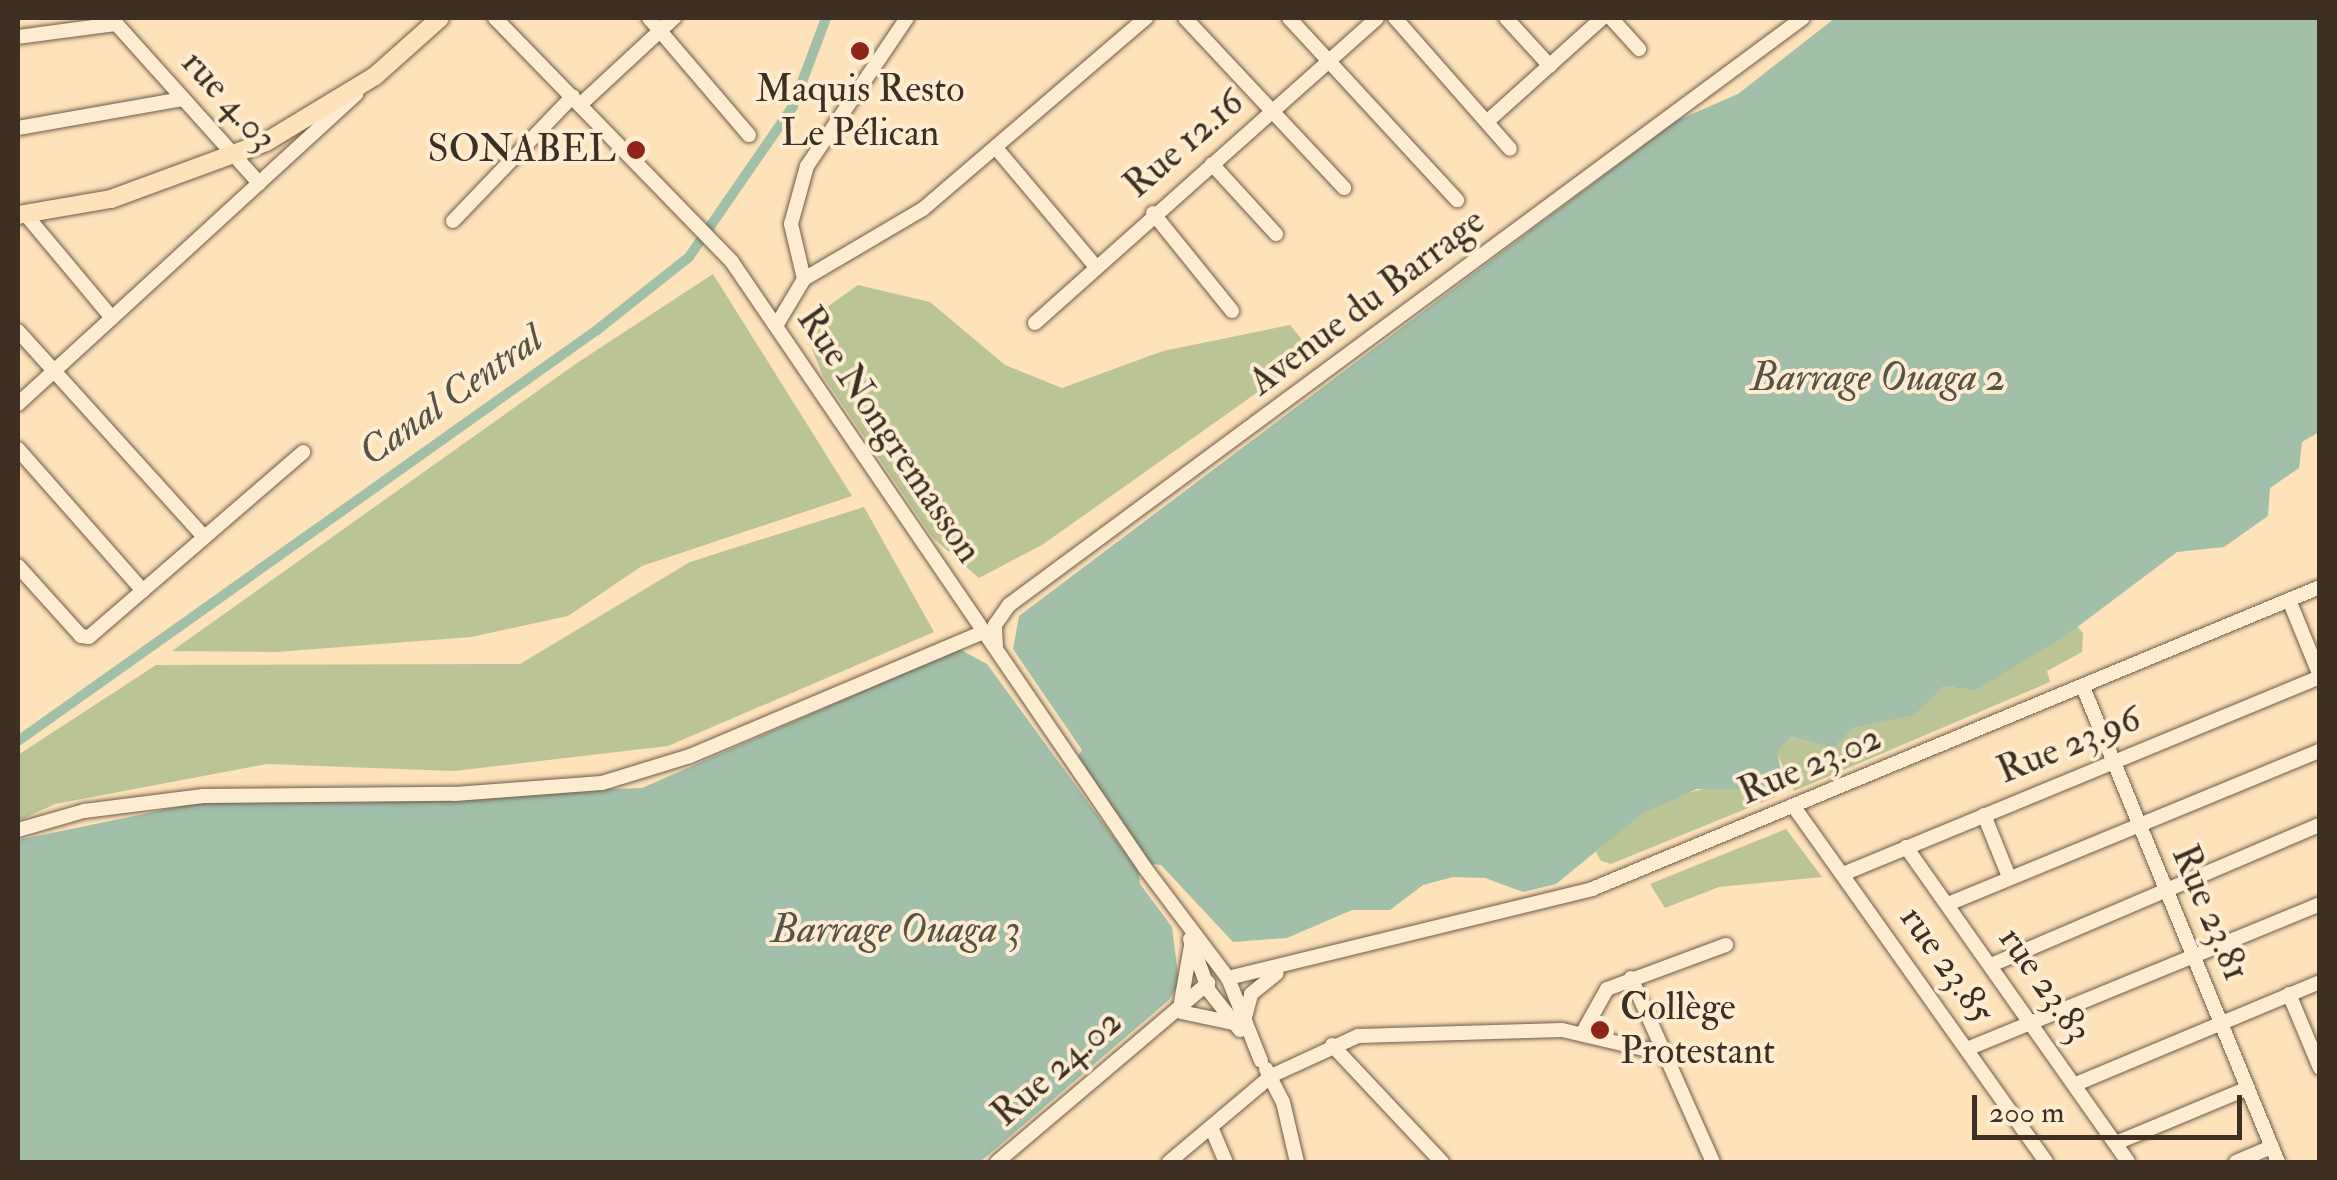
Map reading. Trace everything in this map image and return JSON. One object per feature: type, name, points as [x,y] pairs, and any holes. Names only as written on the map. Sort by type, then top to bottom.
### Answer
[{"type":"main road","points":[[22,215],[111,199],[234,156],[375,76],[440,18]]},
{"type":"street","name":"Rue Nongremasson","points":[[495,18],[702,228],[776,326],[1186,924],[1271,1076],[1297,1162]]},
{"type":"street","points":[[649,18],[748,134]]},
{"type":"street","points":[[453,220],[577,100],[674,18]]},
{"type":"street","points":[[804,279],[790,224],[806,166],[907,18]]},
{"type":"street","points":[[776,326],[804,279],[829,258],[896,228],[997,149],[1146,18]]},
{"type":"street","points":[[1185,18],[1344,188]]},
{"type":"street","points":[[1289,18],[1457,200]]},
{"type":"street","name":"Rue 12.16","points":[[1035,322],[1153,213],[1377,18]]},
{"type":"street","points":[[1395,18],[1490,120],[1510,148]]},
{"type":"street","points":[[1506,18],[1550,66]]},
{"type":"street","points":[[1490,120],[1602,18]]},
{"type":"street","points":[[1611,18],[1639,49]]},
{"type":"street","name":"Avenue du Barrage","points":[[997,652],[995,625],[1008,605],[1802,18]]},
{"type":"street","points":[[18,37],[114,21]]},
{"type":"street","name":"rue 4.03","points":[[114,21],[260,183]]},
{"type":"street","points":[[18,404],[375,76]]},
{"type":"street","points":[[18,128],[182,99]]},
{"type":"street","points":[[997,149],[1096,267]]},
{"type":"street","points":[[1212,164],[1276,234]]},
{"type":"street","points":[[1153,213],[1232,311]]},
{"type":"street","points":[[22,215],[112,318]]},
{"type":"street","points":[[18,331],[204,537]]},
{"type":"street","points":[[18,449],[143,591]]},
{"type":"street","points":[[18,566],[74,629],[89,637],[303,452]]},
{"type":"street","name":"Rue 23.02","points":[[1220,986],[1310,960],[1561,900],[2320,587]]},
{"type":"street","points":[[2289,600],[2320,676]]},
{"type":"street","points":[[18,830],[84,811],[202,796],[473,794],[602,783],[690,756],[983,632]]},
{"type":"street","name":"Rue 23.96","points":[[1843,874],[2320,676]]},
{"type":"street","name":"Rue 23.81","points":[[2082,688],[2278,1162]]},
{"type":"street","points":[[1948,904],[2320,751]]},
{"type":"street","name":"rue 23.85","points":[[1794,807],[2046,1162]]},
{"type":"street","points":[[1984,815],[2010,877]]},
{"type":"street","points":[[1991,965],[2320,825]]},
{"type":"street","name":"rue 23.83","points":[[1906,847],[2128,1162]]},
{"type":"street","points":[[1967,1049],[2320,904]]},
{"type":"street","name":"Rue Nongremasson","points":[[1186,924],[1190,940],[1220,986]]},
{"type":"street","points":[[1190,940],[1189,978],[1180,1010],[1208,1012],[1241,1024],[1252,994],[1278,972]]},
{"type":"street","points":[[1584,1032],[1600,994],[1631,978],[1726,945]]},
{"type":"street","name":"Rue 23.02","points":[[1220,986],[1310,960]]},
{"type":"street","points":[[1631,978],[1714,1162]]},
{"type":"street","points":[[2076,1084],[2320,982]]},
{"type":"street","name":"Rue 24.02","points":[[997,1162],[1160,1022],[1220,986]]},
{"type":"street","points":[[2289,994],[2320,1068]]},
{"type":"street","points":[[1168,1162],[1271,1076],[1332,1045],[1400,1030],[1584,1032],[1665,1054]]},
{"type":"street","points":[[1332,1045],[1442,1162]]},
{"type":"street","points":[[2116,1143],[2248,1088]]},
{"type":"street","points":[[1211,1126],[1226,1162]]},
{"type":"street","points":[[2236,1162],[2272,1147]]},
{"type":"shaded area","points":[[713,274],[852,496],[642,566],[568,616],[471,637],[276,652],[172,651],[577,363]]},
{"type":"shaded area","points":[[858,285],[930,302],[1005,365],[1062,388],[1163,351],[1290,325],[1313,353],[1042,545],[979,578],[933,538],[823,376],[802,325]]},
{"type":"shaded area","points":[[864,507],[934,632],[668,746],[454,771],[267,764],[55,804],[18,821],[18,755],[156,665],[520,664],[690,562]]},
{"type":"shaded area","points":[[2077,626],[2083,633],[2082,652],[2047,671],[2050,682],[1794,791],[1776,751],[1791,737],[1834,748],[1854,728],[1907,716],[1944,686],[1975,691]]},
{"type":"shaded area","points":[[1712,787],[1771,787],[1775,797],[1611,864],[1601,861],[1596,852],[1636,816],[1679,795]]},
{"type":"shaded area","points":[[1786,829],[1822,877],[1719,887],[1665,908],[1650,884]]},
{"type":"water","name":"Barrage Ouaga 2","points":[[1835,18],[2319,18],[2319,432],[2302,442],[2299,468],[2270,488],[2268,516],[2224,547],[2177,552],[2068,634],[1975,691],[1944,686],[1914,715],[1854,728],[1834,748],[1791,737],[1777,751],[1783,781],[1765,790],[1697,789],[1643,813],[1556,884],[1523,892],[1485,878],[1453,877],[1423,885],[1390,910],[1352,910],[1287,938],[1233,942],[1161,865],[1151,864],[1078,756],[1082,750],[1013,649],[1019,616],[1676,121],[1738,94]]},
{"type":"water","name":"Barrage Ouaga 3","points":[[959,649],[987,664],[1139,872],[1140,884],[1172,927],[1179,983],[1169,1000],[980,1162],[18,1162],[18,840],[192,804],[642,788]]},
{"type":"waterway","name":"Canal Central","points":[[18,741],[597,330],[689,257],[793,106],[826,18]]},
{"type":"place","name":"Maquis Resto Le Pélican","points":[[860,51]]},
{"type":"place","name":"SONABEL","points":[[636,150]]},
{"type":"place","name":"Collège Protestant","points":[[1600,1030]]}]
